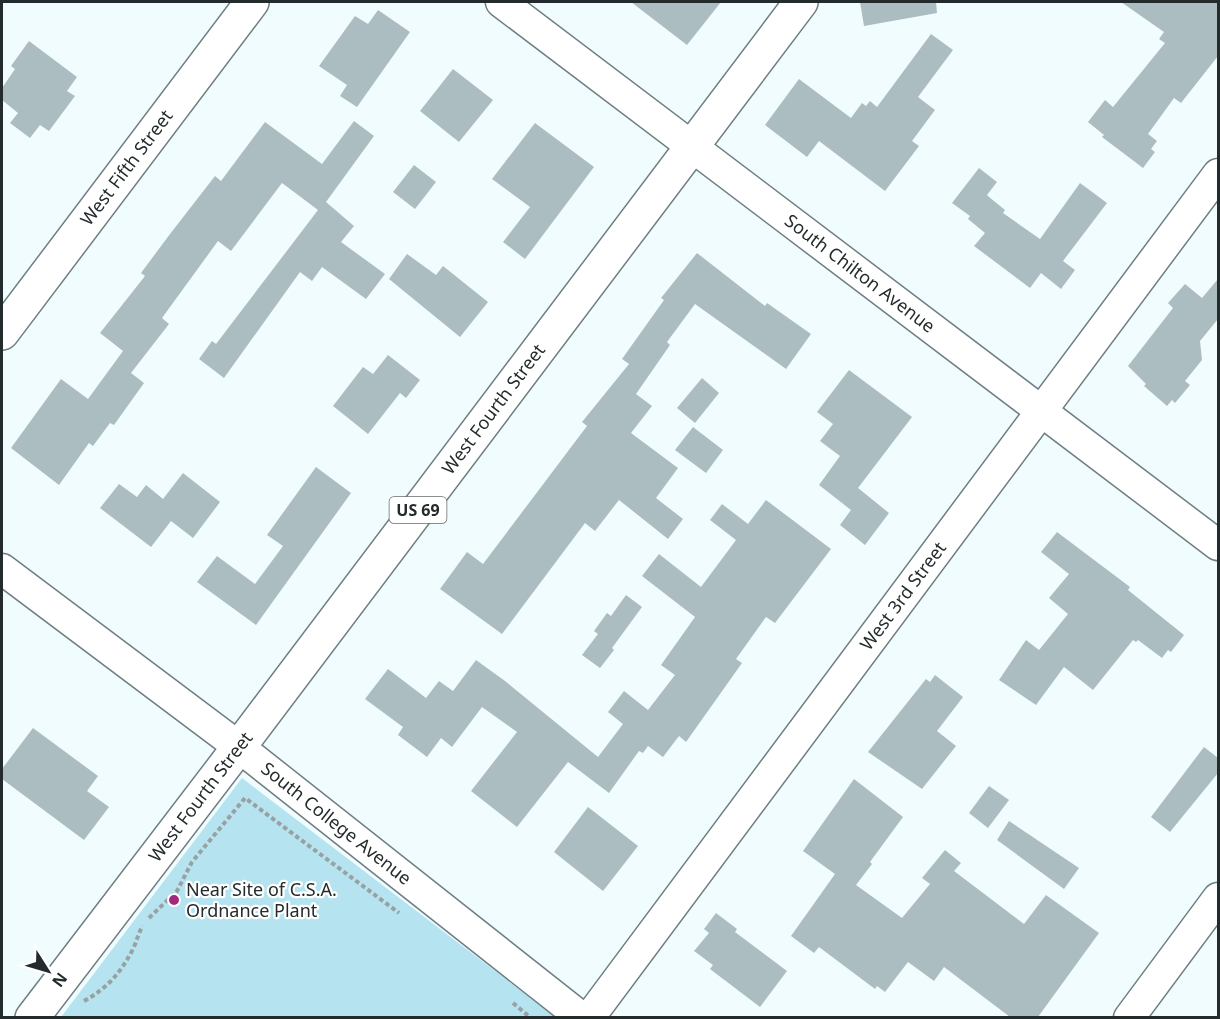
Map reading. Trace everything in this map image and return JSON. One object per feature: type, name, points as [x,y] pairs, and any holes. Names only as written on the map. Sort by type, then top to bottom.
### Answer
[{"type":"main road","name":"West Fifth Street","points":[[2,333],[252,2]]},
{"type":"main road","name":"West Fourth Street","points":[[32,1017],[239,747],[801,2]]},
{"type":"street","name":"South Chilton Avenue","points":[[501,2],[1218,545]]},
{"type":"street","name":"West 3rd Street","points":[[589,1017],[1218,174]]},
{"type":"street","name":"South College Avenue","points":[[2,569],[239,747],[582,1017]]},
{"type":"street","points":[[1130,1017],[1218,898]]},
{"type":"path","points":[[82,1002],[100,993],[113,981],[133,949],[147,919],[177,891],[192,862],[246,798],[402,915]]},
{"type":"path","points":[[513,1003],[531,1017]]},
{"type":"shaded area","points":[[242,778],[545,1009],[556,1017],[61,1017]]},
{"type":"building","points":[[631,2],[721,2],[687,45]]},
{"type":"building","points":[[860,2],[936,2],[937,13],[864,26]]},
{"type":"building","points":[[1121,2],[1218,2],[1218,56],[1181,103],[1174,98],[1148,134],[1157,141],[1151,149],[1155,152],[1143,168],[1102,137],[1104,135],[1088,122],[1105,100],[1113,107],[1165,43],[1159,39],[1164,32]]},
{"type":"building","points":[[378,10],[410,32],[357,107],[340,96],[347,85],[319,66],[355,16],[368,24]]},
{"type":"building","points":[[931,34],[953,50],[918,97],[935,110],[912,141],[919,146],[885,191],[819,141],[807,157],[765,125],[799,79],[851,118],[862,103],[866,106],[870,101],[877,107]]},
{"type":"building","points":[[29,41],[77,77],[67,91],[75,96],[49,131],[40,125],[30,138],[10,123],[18,113],[2,100],[2,88],[15,69],[11,66]]},
{"type":"building","points":[[453,69],[493,100],[459,142],[420,111]]},
{"type":"building","points":[[354,121],[374,136],[326,202],[354,226],[341,242],[385,274],[366,299],[322,267],[312,281],[300,272],[224,378],[199,359],[212,341],[216,344],[318,210],[282,183],[231,251],[218,241],[162,318],[169,324],[131,373],[144,383],[114,425],[110,423],[93,446],[89,443],[59,485],[11,448],[61,379],[88,399],[123,351],[100,333],[145,276],[141,273],[215,176],[221,181],[265,122],[322,164]]},
{"type":"building","points":[[535,123],[594,167],[525,259],[503,242],[530,207],[492,179]]},
{"type":"building","points":[[414,165],[436,182],[415,209],[393,192]]},
{"type":"building","points":[[979,168],[997,182],[987,195],[1005,210],[1003,213],[1040,239],[1080,183],[1107,203],[1063,261],[1075,270],[1061,289],[1041,273],[1030,288],[974,246],[985,233],[968,219],[970,216],[952,203]]},
{"type":"building","points":[[697,253],[765,306],[767,303],[811,334],[786,369],[695,304],[667,342],[670,345],[636,394],[652,406],[631,433],[678,468],[656,498],[683,519],[668,539],[619,500],[595,531],[585,523],[502,634],[440,589],[467,552],[483,564],[587,426],[582,422],[629,364],[622,359],[664,300],[661,298]]},
{"type":"building","points":[[407,254],[436,275],[443,266],[488,302],[460,337],[389,279]]},
{"type":"building","points":[[1218,279],[1218,319],[1200,341],[1202,360],[1185,381],[1190,385],[1175,403],[1172,400],[1167,406],[1144,386],[1146,384],[1128,366],[1173,308],[1168,303],[1185,284],[1202,298]]},
{"type":"building","points":[[388,355],[420,380],[406,398],[400,393],[368,434],[333,406],[363,367],[373,374]]},
{"type":"building","points":[[849,370],[912,417],[858,488],[889,513],[865,545],[840,525],[851,510],[819,485],[840,456],[820,441],[833,424],[817,412]]},
{"type":"building","points":[[702,378],[719,393],[695,423],[677,408]]},
{"type":"building","points":[[693,427],[723,450],[706,473],[675,450]]},
{"type":"building","points":[[316,467],[351,493],[256,625],[197,582],[217,556],[255,584],[283,546],[267,535]]},
{"type":"building","points":[[183,473],[220,502],[193,538],[171,521],[151,547],[100,508],[119,484],[137,497],[146,485],[163,499]]},
{"type":"building","points":[[766,500],[831,549],[775,623],[766,617],[736,659],[742,663],[686,742],[679,736],[663,757],[648,746],[643,753],[639,751],[609,793],[568,762],[517,827],[471,791],[517,732],[482,707],[452,747],[441,738],[427,757],[398,735],[403,727],[365,699],[388,669],[426,698],[439,681],[453,691],[476,660],[598,757],[623,724],[608,712],[624,691],[648,710],[675,675],[661,665],[695,617],[642,576],[659,554],[701,587],[736,540],[710,520],[722,504],[748,524]]},
{"type":"building","points":[[1057,532],[1130,587],[1128,590],[1184,635],[1171,652],[1168,650],[1162,658],[1138,640],[1136,642],[1133,640],[1093,690],[1064,667],[1036,705],[999,680],[1026,640],[1039,650],[1068,614],[1049,598],[1069,574],[1041,552]]},
{"type":"building","points":[[626,595],[642,607],[600,668],[582,655],[598,634],[594,631],[607,613],[611,616]]},
{"type":"building","points":[[935,675],[963,697],[937,731],[956,746],[922,789],[868,752],[926,679],[930,682]]},
{"type":"building","points":[[33,728],[98,776],[87,791],[109,807],[84,840],[2,779],[2,769]]},
{"type":"building","points":[[1204,747],[1218,758],[1218,773],[1170,832],[1151,817]]},
{"type":"building","points":[[854,779],[903,817],[856,885],[902,918],[930,884],[922,878],[945,850],[961,863],[954,871],[1024,924],[1046,895],[1099,933],[1038,1017],[1010,1017],[944,967],[934,981],[908,962],[885,992],[877,986],[875,989],[819,947],[814,953],[791,936],[835,874],[803,851]]},
{"type":"building","points":[[989,786],[1009,800],[988,828],[969,813]]},
{"type":"building","points":[[588,807],[638,846],[603,891],[554,852]]},
{"type":"building","points":[[1009,821],[1079,868],[1064,889],[997,840]]},
{"type":"building","points":[[716,913],[737,929],[735,932],[787,971],[760,1007],[710,969],[713,965],[694,951],[709,933],[704,929]]},
{"type":"place","name":"Near Site of C.S.A. Ordnance Plant","points":[[174,900]]}]
